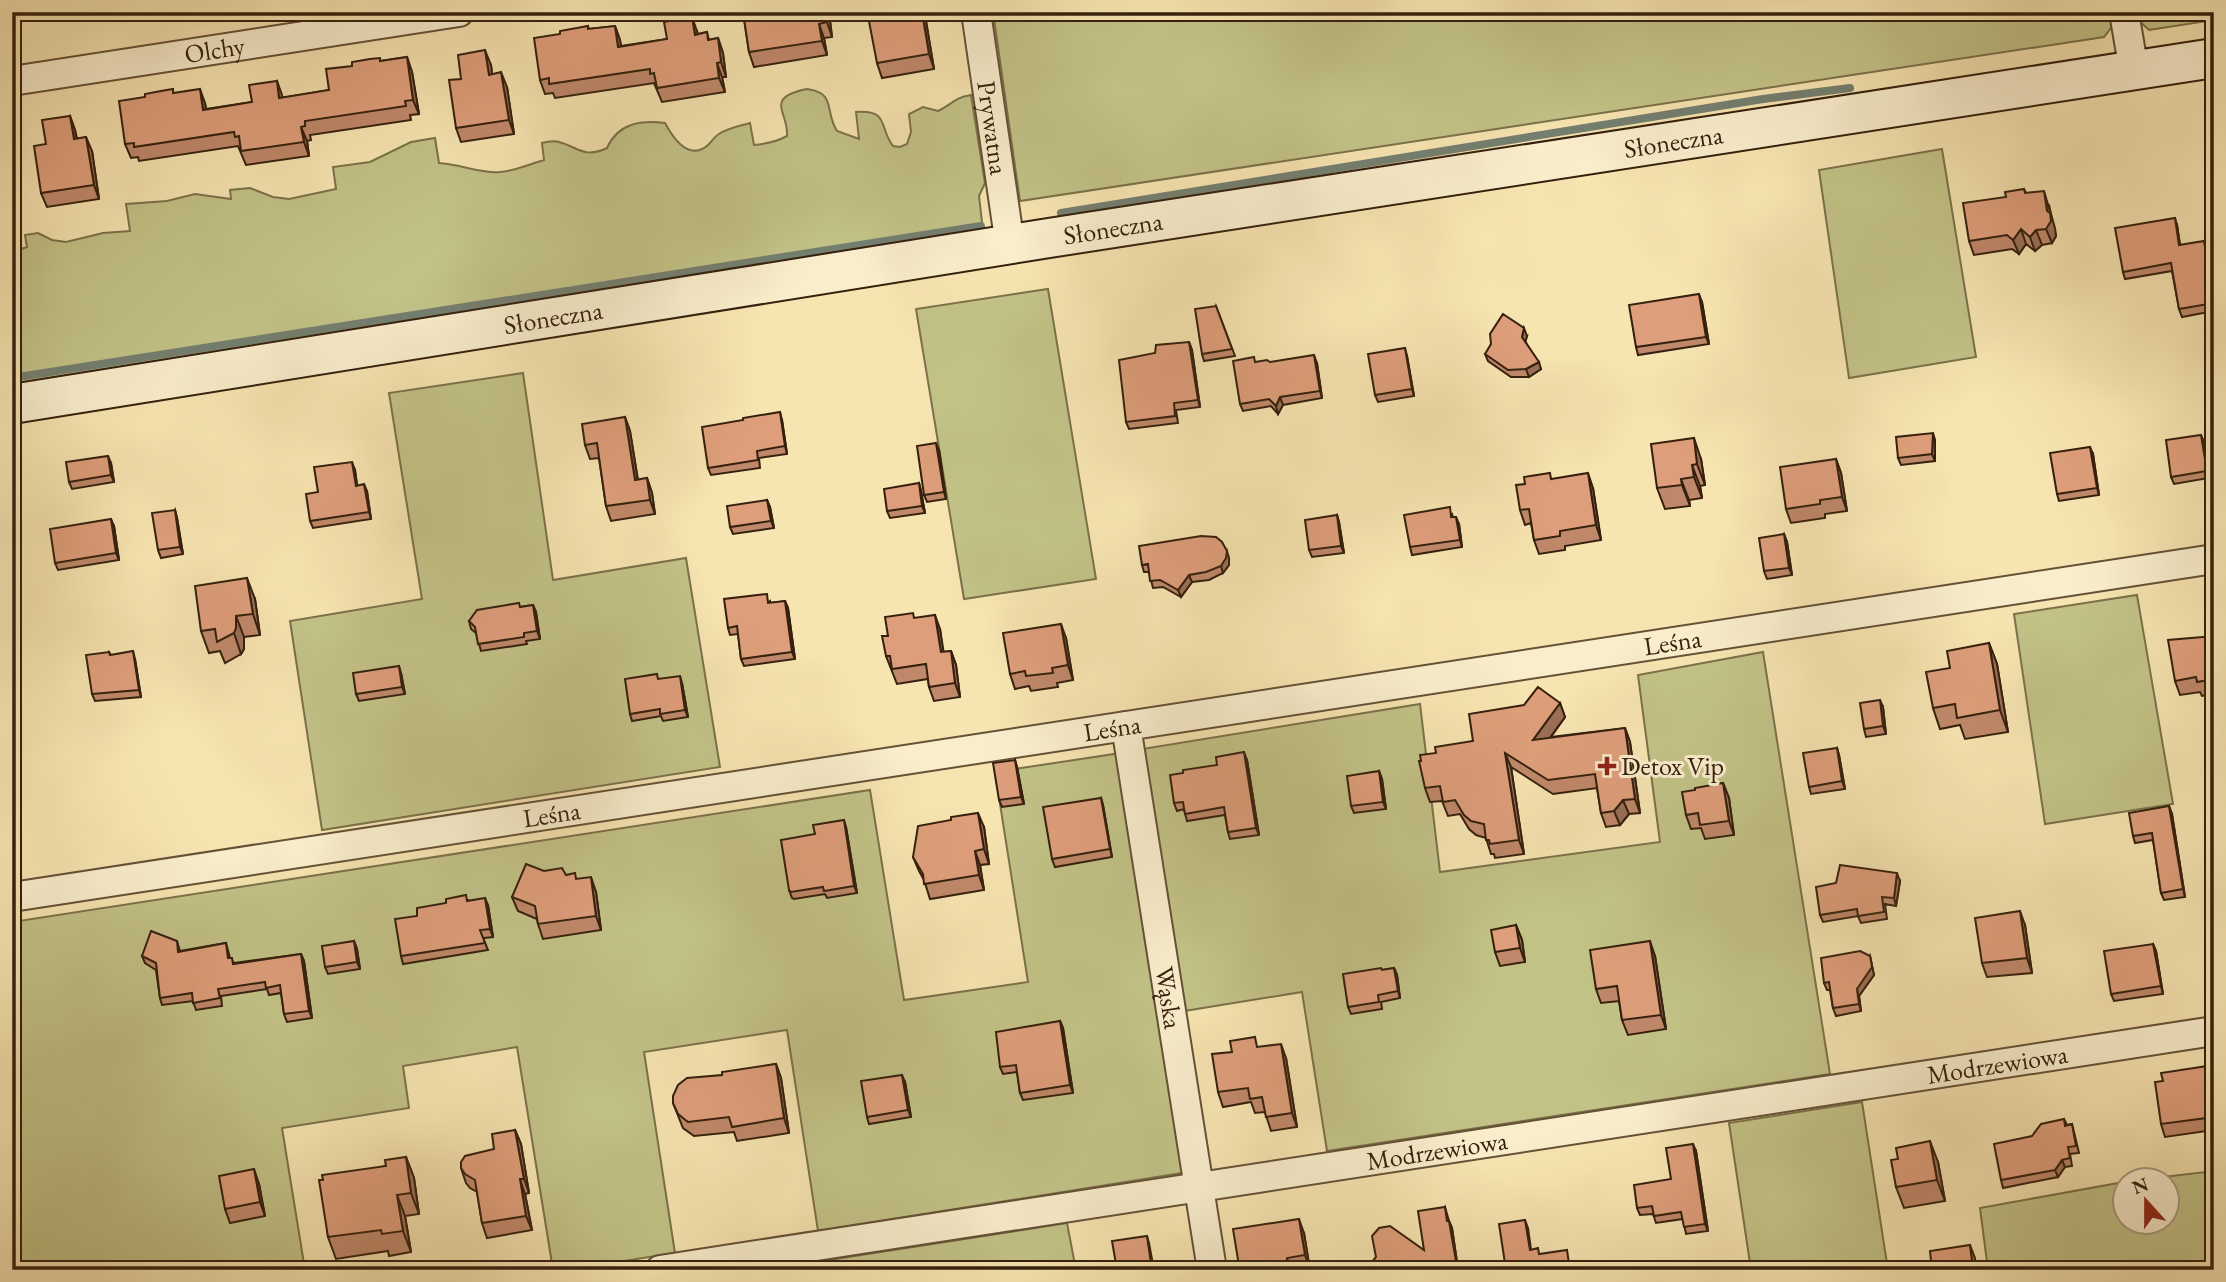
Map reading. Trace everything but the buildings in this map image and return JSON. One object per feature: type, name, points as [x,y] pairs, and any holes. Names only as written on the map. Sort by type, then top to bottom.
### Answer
[{"type":"main road","name":"Słoneczna","points":[[12,404],[1010,245],[2214,58]]},
{"type":"street","name":"Prywatna","points":[[976,12],[1010,245]]},
{"type":"street","points":[[2124,12],[2134,71]]},
{"type":"street","name":"Olchy","points":[[12,81],[448,13]]},
{"type":"street","name":"Leśna","points":[[12,897],[2214,559]]},
{"type":"street","name":"Wąska","points":[[1126,726],[1212,1270]]},
{"type":"street","name":"Modrzewiowa","points":[[660,1270],[2214,1031]]},
{"type":"green space","points":[[993,12],[2112,12],[2114,24],[2104,37],[1020,201]]},
{"type":"green space","points":[[2135,12],[2214,12],[2214,20],[2149,30],[2135,17]]},
{"type":"green space","points":[[807,89],[823,94],[837,131],[859,139],[856,112],[867,112],[879,117],[888,139],[893,146],[900,147],[907,144],[911,132],[909,114],[923,107],[938,111],[971,95],[985,183],[979,196],[983,231],[12,384],[12,252],[27,247],[25,235],[38,233],[52,240],[66,242],[103,233],[130,231],[126,204],[167,201],[195,194],[231,199],[230,190],[250,188],[273,197],[289,199],[336,189],[333,167],[370,162],[411,142],[435,138],[439,163],[493,172],[511,170],[544,160],[542,143],[555,141],[582,151],[599,151],[607,148],[624,128],[647,122],[665,123],[680,144],[690,150],[702,149],[723,132],[750,123],[754,145],[767,143],[787,136],[782,101]]},
{"type":"green space","points":[[1942,149],[1976,357],[1849,378],[1819,170]]},
{"type":"green space","points":[[1048,289],[1096,579],[964,599],[916,309]]},
{"type":"green space","points":[[523,373],[553,580],[686,558],[720,767],[322,830],[290,621],[422,599],[389,393]]},
{"type":"green space","points":[[2137,595],[2173,804],[2045,824],[2014,614]]},
{"type":"green space","points":[[1763,652],[1830,1074],[1327,1151],[1302,992],[1178,1012],[1136,750],[1420,704],[1440,872],[1660,842],[1638,675]]},
{"type":"green space","points":[[1121,753],[1188,1172],[818,1231],[787,1030],[644,1052],[675,1253],[553,1270],[517,1047],[403,1066],[409,1108],[282,1128],[305,1270],[12,1270],[12,922],[870,790],[904,1000],[1028,982],[995,772]]},
{"type":"green space","points":[[1862,1102],[1888,1270],[1751,1270],[1729,1123]]},
{"type":"green space","points":[[2214,1171],[2214,1270],[1988,1270],[1980,1208],[2110,1185],[2110,1236],[2180,1236],[2180,1175]]},
{"type":"green space","points":[[1067,1223],[1076,1270],[818,1270],[816,1262]]},
{"type":"waterway","points":[[1061,213],[1763,99],[1850,88]]},
{"type":"waterway","points":[[12,378],[981,226]]},
{"type":"place","name":"Detox Vip","points":[[1607,766]]}]
